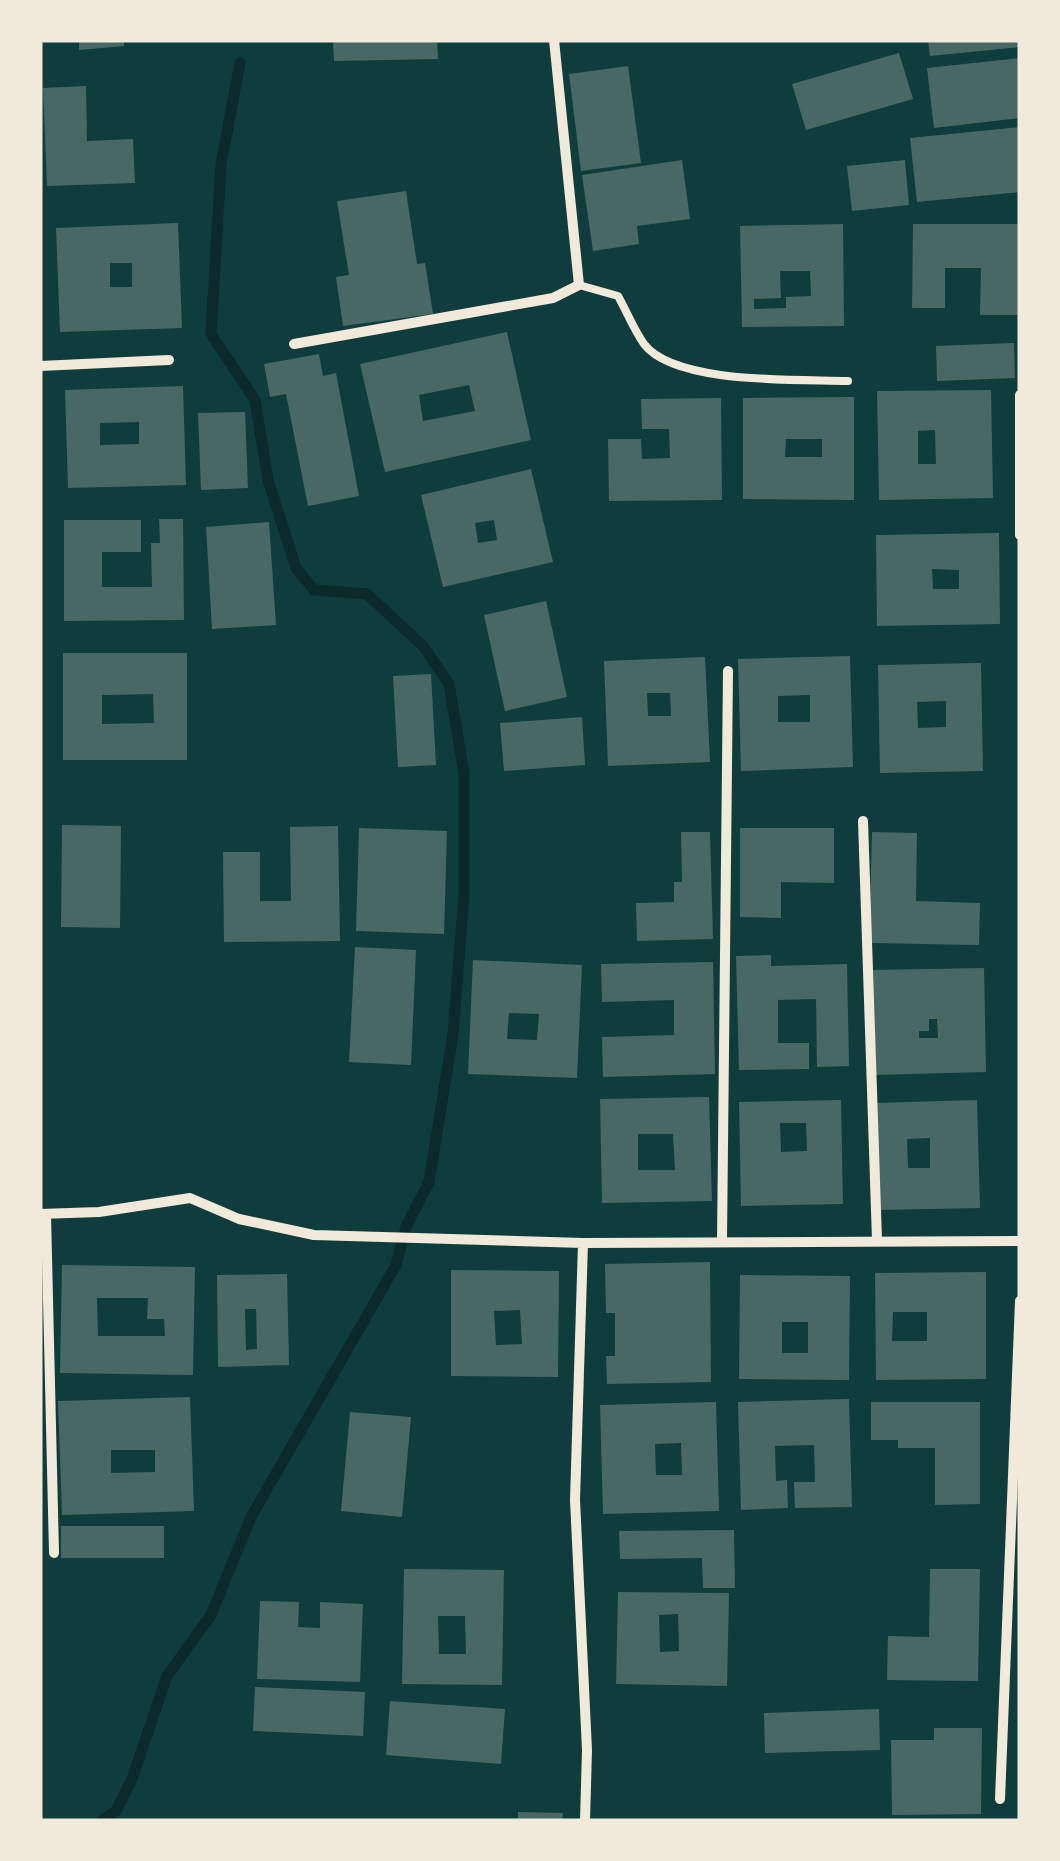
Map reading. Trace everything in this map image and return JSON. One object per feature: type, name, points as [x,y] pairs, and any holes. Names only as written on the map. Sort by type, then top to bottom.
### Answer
[{"type":"street","points":[[294,344],[553,298],[579,285],[554,40]]},
{"type":"street","points":[[40,366],[169,360]]},
{"type":"street","points":[[1020,395],[1020,535]]},
{"type":"street","points":[[722,1240],[728,671]]},
{"type":"street","points":[[863,821],[877,1240]]},
{"type":"street","points":[[54,1552],[43,1214],[99,1212],[190,1198],[239,1220],[314,1234],[583,1243],[1020,1241]]},
{"type":"street","points":[[583,1243],[576,1500],[588,1750],[585,1821]]},
{"type":"street","points":[[1000,1799],[1020,1301]]},
{"type":"lane","points":[[579,285],[618,296],[646,347],[670,364],[736,376],[848,380]]},
{"type":"building","points":[[79,40],[124,40],[124,46],[79,50]]},
{"type":"building","points":[[333,40],[437,40],[438,59],[334,61]]},
{"type":"building","points":[[928,40],[1020,40],[1020,47],[930,56]]},
{"type":"building","points":[[899,53],[913,99],[806,130],[792,84]]},
{"type":"building","points":[[1020,58],[1020,118],[934,128],[927,68]]},
{"type":"building","points":[[628,66],[641,163],[581,171],[569,74]]},
{"type":"building","points":[[86,86],[87,141],[133,139],[135,183],[47,186],[43,88]]},
{"type":"building","points":[[1020,127],[1020,192],[917,202],[910,138]]},
{"type":"building","points":[[682,160],[690,219],[637,226],[639,244],[593,251],[582,175]]},
{"type":"building","points":[[905,160],[909,205],[852,211],[847,166]]},
{"type":"building","points":[[406,191],[417,264],[425,263],[433,314],[343,326],[336,277],[349,275],[337,201]]},
{"type":"building","points":[[178,223],[182,328],[60,332],[56,228]],"holes":[[[110,263],[132,263],[132,287],[110,287]]]},
{"type":"building","points":[[843,224],[844,326],[742,327],[740,226]],"holes":[[[780,271],[810,271],[811,296],[786,297],[786,308],[754,309],[754,299],[781,298]]]},
{"type":"building","points":[[913,224],[1020,224],[1019,315],[980,315],[981,268],[945,268],[945,308],[912,308]]},
{"type":"building","points":[[507,332],[531,440],[385,472],[360,364]],"holes":[[[469,385],[475,411],[423,421],[419,395]]]},
{"type":"building","points":[[1014,343],[1015,378],[937,381],[936,346]]},
{"type":"building","points":[[319,354],[323,376],[336,373],[359,496],[308,506],[286,394],[270,397],[264,364]]},
{"type":"building","points":[[183,386],[186,485],[68,488],[65,390]],"holes":[[[139,422],[139,444],[100,445],[100,423]]]},
{"type":"building","points":[[991,390],[993,498],[879,500],[877,391]],"holes":[[[935,430],[936,464],[918,464],[918,431]]]},
{"type":"building","points":[[854,397],[854,500],[743,499],[743,398]],"holes":[[[786,439],[822,439],[822,457],[785,457]]]},
{"type":"building","points":[[721,398],[722,500],[609,501],[608,439],[641,439],[642,459],[670,458],[669,429],[642,429],[641,399]]},
{"type":"building","points":[[245,412],[248,488],[201,490],[198,413]]},
{"type":"building","points":[[531,469],[553,562],[443,587],[421,495]],"holes":[[[494,520],[497,540],[478,543],[475,523]]]},
{"type":"building","points":[[159,519],[183,519],[184,620],[64,621],[64,520],[141,520],[141,552],[102,552],[102,587],[152,587],[151,543],[160,543]]},
{"type":"building","points":[[269,522],[276,625],[212,629],[206,527]]},
{"type":"building","points":[[999,533],[1000,624],[877,626],[876,535]],"holes":[[[932,569],[959,570],[959,589],[933,589]]]},
{"type":"building","points":[[546,601],[567,697],[505,711],[484,615]]},
{"type":"building","points":[[63,653],[187,653],[187,760],[63,760]],"holes":[[[153,694],[154,723],[102,724],[102,695]]]},
{"type":"building","points":[[850,656],[853,767],[741,771],[738,659]],"holes":[[[810,695],[810,722],[778,722],[778,696]]]},
{"type":"building","points":[[705,657],[710,762],[608,766],[604,661]],"holes":[[[647,693],[670,693],[671,716],[648,716]]]},
{"type":"building","points":[[981,663],[983,771],[880,773],[878,665]],"holes":[[[946,701],[946,727],[918,728],[917,702]]]},
{"type":"building","points":[[431,674],[436,765],[398,767],[393,676]]},
{"type":"building","points":[[582,717],[585,765],[504,771],[500,723]]},
{"type":"building","points":[[62,825],[121,826],[120,928],[61,927]]},
{"type":"building","points":[[338,826],[340,941],[224,942],[223,852],[260,852],[260,901],[291,901],[290,827]]},
{"type":"building","points":[[359,828],[447,831],[444,934],[356,931]]},
{"type":"building","points":[[740,828],[834,828],[834,883],[781,882],[781,918],[740,917]]},
{"type":"building","points":[[681,832],[710,832],[713,939],[637,941],[636,903],[674,902],[674,882],[682,882]]},
{"type":"building","points":[[872,832],[917,833],[916,901],[980,903],[979,945],[869,943]]},
{"type":"building","points":[[355,947],[416,950],[411,1065],[349,1062]]},
{"type":"building","points":[[771,955],[771,966],[847,964],[849,1066],[817,1067],[816,999],[778,1000],[778,1043],[809,1043],[809,1069],[739,1070],[736,956]]},
{"type":"building","points":[[473,960],[582,965],[577,1078],[468,1074]],"holes":[[[509,1013],[539,1014],[537,1040],[507,1039]]]},
{"type":"building","points":[[713,962],[715,1074],[603,1077],[602,1037],[674,1035],[674,1000],[602,1002],[601,964]]},
{"type":"building","points":[[984,968],[986,1072],[874,1075],[872,970]],"holes":[[[929,1019],[937,1019],[938,1038],[919,1038],[919,1031],[929,1031]]]},
{"type":"building","points":[[709,1097],[712,1201],[602,1203],[600,1099]],"holes":[[[638,1134],[673,1134],[675,1170],[638,1170]]]},
{"type":"building","points":[[841,1100],[843,1204],[741,1206],[739,1102]],"holes":[[[780,1123],[806,1123],[807,1151],[781,1152]]]},
{"type":"building","points":[[977,1100],[980,1208],[877,1210],[875,1103]],"holes":[[[930,1138],[930,1168],[908,1168],[907,1139]]]},
{"type":"building","points":[[710,1262],[711,1382],[607,1384],[606,1356],[615,1356],[615,1313],[606,1313],[605,1264]]},
{"type":"building","points":[[62,1265],[195,1267],[193,1375],[60,1373]],"holes":[[[97,1298],[148,1298],[147,1319],[164,1319],[165,1336],[98,1336]]]},
{"type":"building","points":[[451,1270],[559,1271],[558,1377],[451,1376]],"holes":[[[520,1310],[522,1344],[496,1345],[494,1311]]]},
{"type":"building","points":[[986,1272],[986,1379],[876,1380],[875,1273]],"holes":[[[893,1312],[927,1312],[927,1341],[892,1341]]]},
{"type":"building","points":[[287,1274],[289,1365],[218,1367],[217,1275]],"holes":[[[245,1309],[256,1309],[257,1349],[246,1350]]]},
{"type":"building","points":[[740,1275],[850,1276],[849,1380],[739,1379]],"holes":[[[782,1322],[808,1322],[808,1353],[782,1353]]]},
{"type":"building","points":[[190,1397],[194,1511],[62,1515],[58,1401]],"holes":[[[111,1450],[155,1450],[155,1472],[111,1473]]]},
{"type":"building","points":[[849,1399],[852,1507],[795,1508],[794,1482],[815,1482],[814,1445],[775,1446],[776,1481],[787,1480],[788,1508],[741,1510],[738,1402]]},
{"type":"building","points":[[716,1402],[719,1511],[603,1514],[600,1405]],"holes":[[[681,1443],[682,1475],[656,1475],[655,1444]]]},
{"type":"building","points":[[871,1402],[980,1402],[980,1504],[935,1505],[935,1448],[898,1448],[898,1440],[871,1440]]},
{"type":"building","points":[[350,1412],[411,1417],[402,1517],[341,1511]]},
{"type":"building","points":[[61,1526],[164,1526],[164,1558],[61,1558]]},
{"type":"building","points":[[734,1530],[735,1588],[703,1588],[702,1558],[620,1559],[619,1531]]},
{"type":"building","points":[[404,1569],[504,1570],[502,1685],[402,1684]],"holes":[[[438,1616],[465,1616],[466,1654],[439,1654]]]},
{"type":"building","points":[[930,1569],[980,1569],[978,1681],[887,1680],[888,1636],[929,1637]]},
{"type":"building","points":[[618,1592],[729,1593],[727,1686],[616,1684]],"holes":[[[678,1614],[679,1651],[660,1652],[659,1615]]]},
{"type":"building","points":[[260,1601],[299,1602],[298,1627],[320,1628],[320,1602],[363,1604],[360,1682],[257,1679]]},
{"type":"building","points":[[255,1687],[365,1692],[363,1736],[253,1731]]},
{"type":"building","points":[[390,1701],[505,1709],[501,1764],[386,1755]]},
{"type":"building","points":[[879,1709],[880,1750],[765,1753],[764,1713]]},
{"type":"building","points":[[934,1728],[982,1728],[981,1814],[892,1815],[891,1740],[934,1740]]},
{"type":"building","points":[[518,1812],[563,1813],[562,1821],[518,1821]]},
{"type":"waterway","points":[[101,1821],[116,1811],[132,1779],[167,1676],[211,1615],[251,1517],[396,1265],[406,1227],[429,1182],[453,1034],[464,895],[464,773],[449,684],[424,647],[367,594],[314,590],[296,568],[268,480],[255,400],[211,334],[221,164],[240,63]]}]
